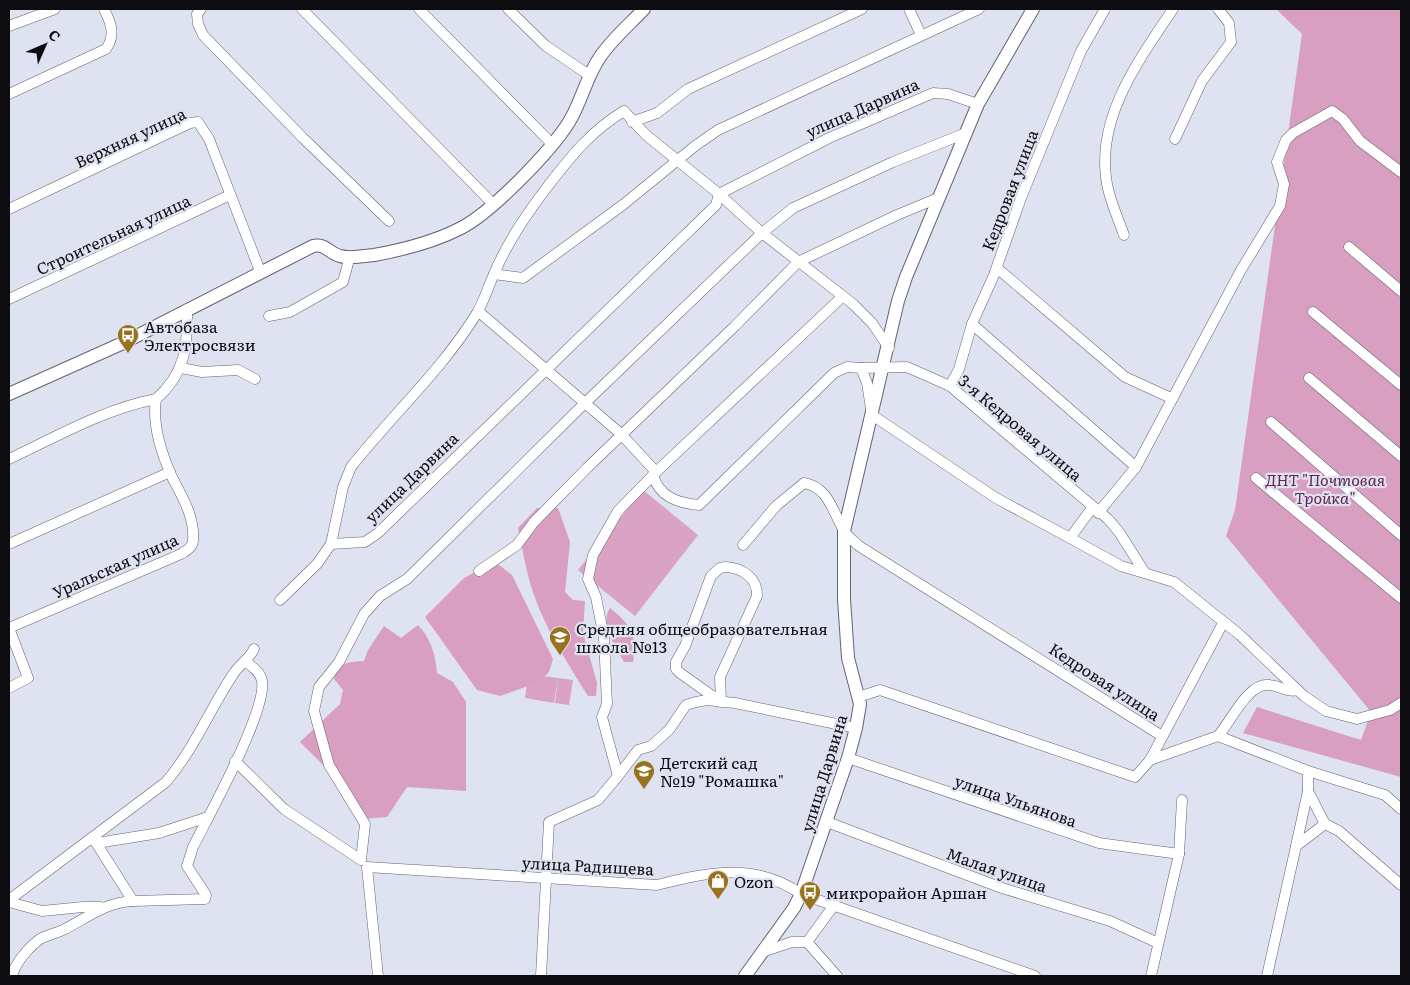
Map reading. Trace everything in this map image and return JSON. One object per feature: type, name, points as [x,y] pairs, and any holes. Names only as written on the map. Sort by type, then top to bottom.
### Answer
[{"type":"street","points":[[9,26],[55,9]]},
{"type":"street","points":[[9,94],[106,49],[112,41],[112,33],[111,23],[104,9]]},
{"type":"street","points":[[201,9],[197,14],[198,24],[203,35],[282,117],[389,220]]},
{"type":"street","points":[[302,9],[493,204]]},
{"type":"street","points":[[419,9],[553,146]]},
{"type":"street","points":[[508,9],[546,46],[589,75]]},
{"type":"street","points":[[632,122],[657,113],[688,89],[862,9]]},
{"type":"street","points":[[909,9],[921,35]]},
{"type":"street","points":[[494,274],[523,278],[589,231],[680,161],[695,146],[718,130],[979,9]]},
{"type":"street","points":[[884,366],[906,277],[938,198],[978,104],[1033,9]]},
{"type":"street","name":"Кедровая улица","points":[[950,386],[959,369],[972,324],[997,268],[1021,198],[1077,60],[1105,9]]},
{"type":"street","points":[[1124,235],[1107,185],[1106,141],[1114,112],[1136,65],[1173,9]]},
{"type":"street","points":[[1175,139],[1202,81],[1231,42],[1229,23],[1218,9]]},
{"type":"street","points":[[9,394],[86,361],[260,271],[318,245],[340,256],[373,255],[414,245],[462,228],[493,204],[553,146],[583,97],[589,75],[601,55],[640,10]]},
{"type":"street","name":"улица Дарвина","points":[[632,122],[624,111],[606,122],[574,151],[522,220],[506,245],[478,311],[442,361],[350,467],[341,494],[331,544],[364,542],[378,533],[716,205],[719,194],[829,138],[933,93],[948,94],[978,104]]},
{"type":"street","points":[[1070,538],[1136,467],[1240,270],[1280,206],[1284,184],[1277,162],[1281,150],[1293,132],[1332,111],[1343,119],[1360,142],[1401,172]]},
{"type":"street","name":"Верхняя улица","points":[[9,209],[190,123],[198,122],[209,139],[260,271]]},
{"type":"street","points":[[632,122],[719,194],[762,233],[863,313],[889,348]]},
{"type":"street","points":[[378,976],[364,863],[365,824],[329,764],[314,711],[319,687],[344,654],[364,614],[380,596],[407,579],[585,403],[762,233],[794,208],[893,162],[966,133]]},
{"type":"street","name":"Строительная улица","points":[[9,299],[230,195]]},
{"type":"street","points":[[479,571],[517,545],[534,522],[798,262],[896,215],[938,198]]},
{"type":"street","points":[[1350,247],[1401,291]]},
{"type":"street","points":[[269,316],[290,312],[343,282],[350,256]]},
{"type":"street","points":[[997,268],[1125,378],[1171,398]]},
{"type":"street","points":[[618,776],[602,717],[607,704],[604,638],[596,597],[588,579],[592,554],[618,511],[654,473],[842,297]]},
{"type":"street","points":[[9,459],[97,418],[138,403],[156,399],[168,387],[181,368],[188,332],[187,309]]},
{"type":"street","points":[[478,311],[622,434],[654,473],[654,483],[671,499],[679,503],[699,506],[834,373],[847,367],[861,368]]},
{"type":"street","points":[[1314,312],[1401,385]]},
{"type":"street","points":[[972,324],[1136,467]]},
{"type":"street","name":"улица Дарвина","points":[[746,976],[794,908],[801,894],[827,822],[856,728],[860,704],[848,658],[844,599],[844,531],[884,366]]},
{"type":"street","name":"3-я Кедровая улица","points":[[861,368],[884,366],[916,369],[950,386],[1036,456],[1119,532],[1145,573]]},
{"type":"street","points":[[181,368],[202,372],[238,370],[255,379]]},
{"type":"street","name":"улица Дарвина","points":[[861,368],[867,383],[872,415]]},
{"type":"street","points":[[1310,378],[1401,456]]},
{"type":"street","name":"Уральская улица","points":[[9,628],[190,548],[194,542],[191,516],[170,472],[154,421],[156,399]]},
{"type":"street","points":[[872,415],[996,498],[1120,566],[1174,582],[1318,707],[1357,719],[1390,710],[1401,702]]},
{"type":"street","points":[[1271,422],[1401,535]]},
{"type":"street","points":[[9,544],[170,472]]},
{"type":"street","points":[[1256,478],[1401,598]]},
{"type":"street","name":"Кедровая улица","points":[[743,545],[776,506],[804,483],[816,486],[821,490],[844,531],[860,546],[1162,736],[1150,760],[1136,777],[880,690],[858,697]]},
{"type":"street","points":[[280,600],[317,564],[331,544]]},
{"type":"street","points":[[726,567],[743,572],[750,577],[758,590],[720,677],[721,702],[680,673],[676,669],[676,662],[685,646],[711,576],[720,568],[726,567]]},
{"type":"street","points":[[1162,736],[1223,623]]},
{"type":"street","points":[[9,628],[28,678],[9,688]]},
{"type":"street","points":[[9,901],[95,840],[166,782],[186,758],[233,673],[246,661],[254,649]]},
{"type":"street","points":[[12,976],[13,970],[22,957],[40,940],[120,902],[205,899],[206,895],[187,866],[193,847],[256,718],[263,693],[262,679],[246,661]]},
{"type":"street","points":[[1150,760],[1218,736],[1231,721],[1246,696],[1254,688],[1265,684],[1292,691],[1297,690]]},
{"type":"street","points":[[541,976],[550,822],[598,800],[638,750],[646,749],[669,730],[686,705],[707,700],[856,728]]},
{"type":"street","points":[[1218,736],[1308,771],[1385,794],[1401,809]]},
{"type":"street","name":"улица Ульянова","points":[[848,758],[1099,843],[1178,854]]},
{"type":"street","points":[[235,761],[284,809],[364,863]]},
{"type":"street","points":[[1267,976],[1308,791],[1308,771]]},
{"type":"street","points":[[1308,791],[1325,824],[1339,831],[1401,885]]},
{"type":"street","points":[[1150,976],[1178,854],[1182,800]]},
{"type":"street","points":[[95,840],[159,833],[208,817]]},
{"type":"street","name":"Малая улица","points":[[827,822],[1002,888],[1110,921],[1158,943]]},
{"type":"street","points":[[1296,846],[1325,824]]},
{"type":"street","points":[[95,840],[133,901]]},
{"type":"street","name":"улица Радищева","points":[[364,863],[548,879],[657,885],[694,875],[750,872],[788,884],[801,894],[1035,976]]},
{"type":"street","points":[[9,901],[42,911],[83,907],[105,908]]},
{"type":"street","points":[[807,942],[834,904]]},
{"type":"street","points":[[762,952],[792,942],[807,942],[837,976]]},
{"type":"shaded area","points":[[643,490],[698,535],[635,616],[578,570]]},
{"type":"shaded area","points":[[528,674],[558,678],[554,703],[525,698]]},
{"type":"shaded area","points":[[558,678],[573,680],[569,705],[555,703]]},
{"type":"green space","name":"ДНТ \"Почтовая Тройка\"","points":[[1276,9],[1401,9],[1401,777],[1243,733],[1257,707],[1361,740],[1371,712],[1226,536],[1235,510],[1302,34]]},
{"type":"green space","points":[[537,508],[558,508],[570,542],[565,592],[573,600],[585,601],[583,633],[597,683],[596,696],[588,696],[565,659],[551,634],[531,587],[518,528]]},
{"type":"green space","points":[[488,565],[499,565],[512,575],[553,659],[549,672],[539,682],[500,696],[477,690],[425,617],[464,578]]},
{"type":"green space","points":[[610,608],[623,619],[631,631],[634,644],[633,662],[624,662],[613,643],[606,621]]},
{"type":"green space","points":[[418,625],[432,647],[437,673],[453,682],[466,702],[466,791],[407,787],[387,817],[364,819],[342,784],[300,742],[340,704],[343,690],[334,679],[341,666],[364,661],[368,650],[384,626],[401,638]]},
{"type":"place","name":"Автобаза Электросвязи","points":[[128,354]]},
{"type":"place","name":"Средняя общеобразовательная школа №13","points":[[560,656]]},
{"type":"place","name":"Детский сад №19 \"Ромашка\"","points":[[644,790]]},
{"type":"place","name":"Ozon","points":[[718,900]]},
{"type":"place","name":"микрорайон Аршан","points":[[810,911]]}]
